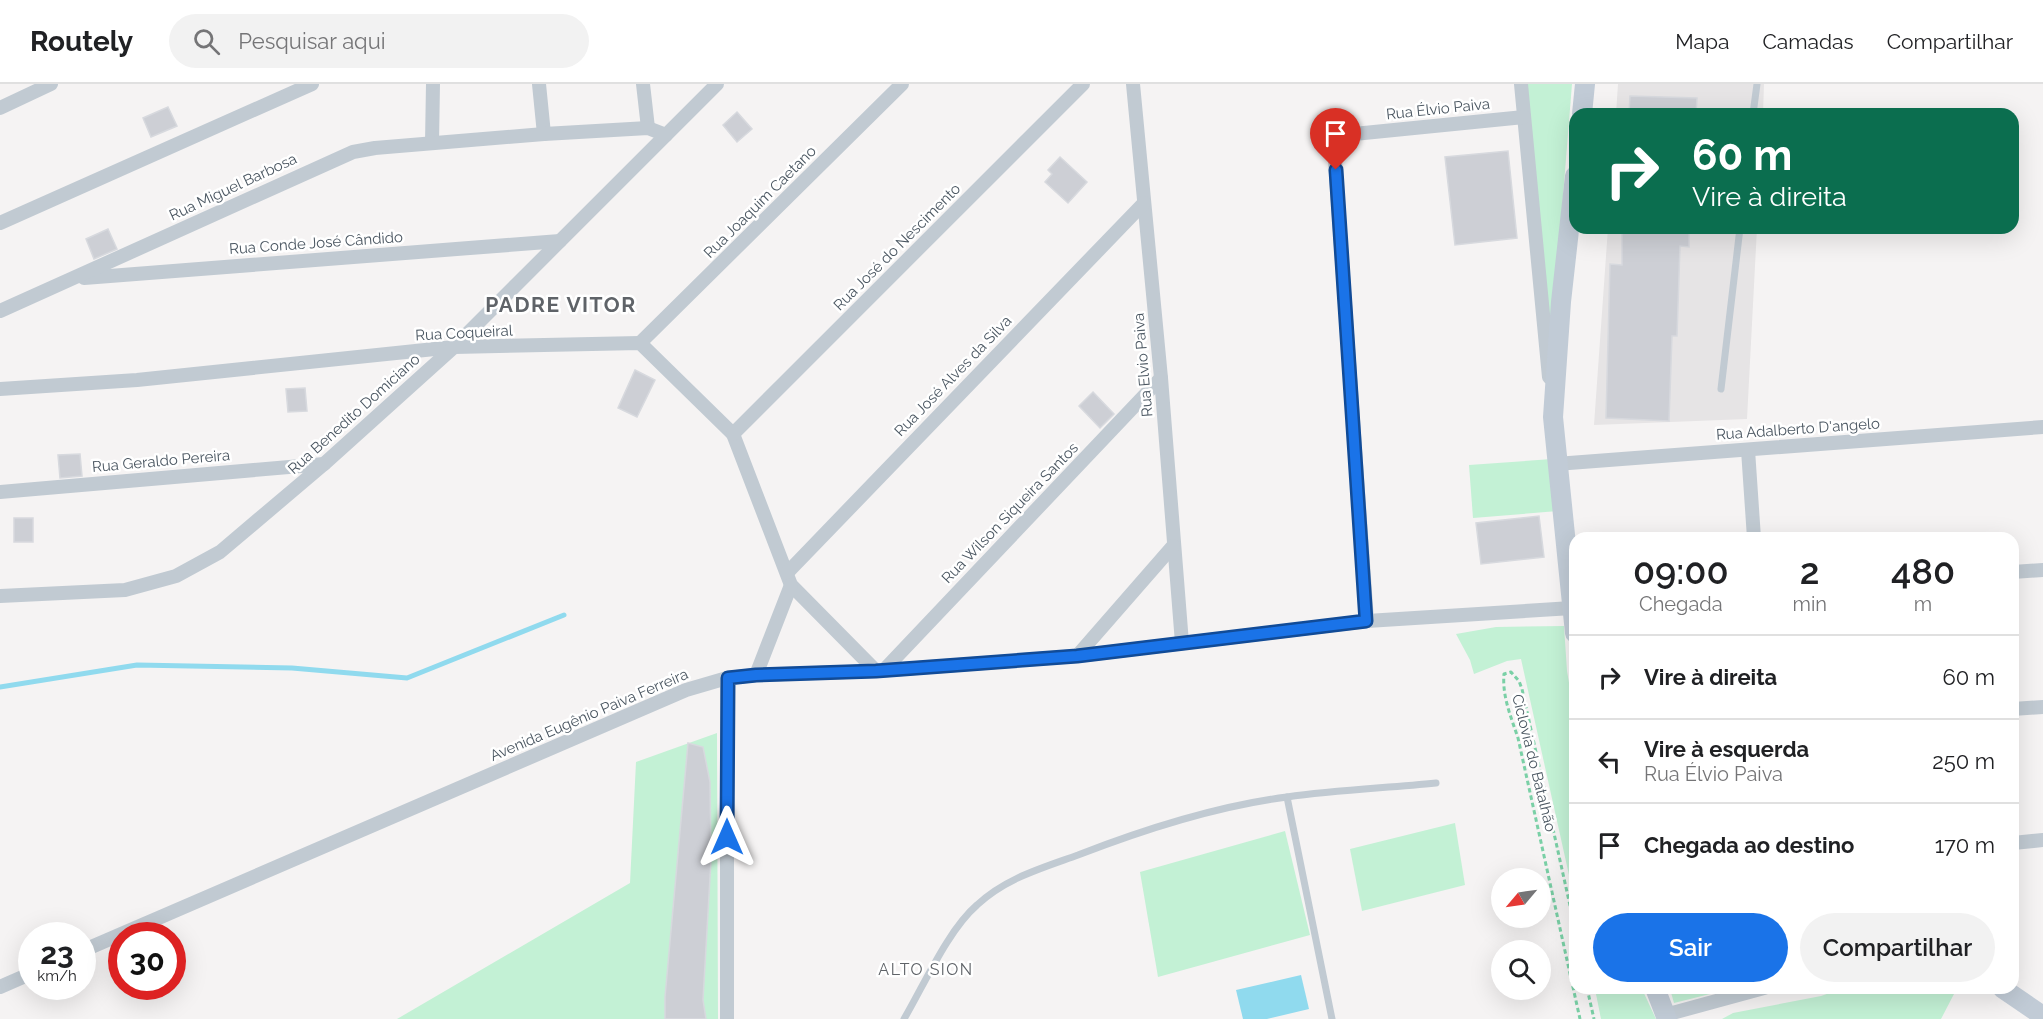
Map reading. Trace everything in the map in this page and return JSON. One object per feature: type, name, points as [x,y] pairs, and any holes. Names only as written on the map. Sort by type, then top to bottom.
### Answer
[{"type":"street","points":[[0,108],[51,84]]},
{"type":"street","points":[[0,223],[312,84]]},
{"type":"street","points":[[432,143],[433,84]]},
{"type":"street","points":[[539,84],[544,134]]},
{"type":"street","points":[[643,84],[648,128],[666,135]]},
{"type":"street","name":"Rua Benedito Domiciano","points":[[0,596],[125,590],[176,576],[220,552],[324,464],[454,347],[717,84]]},
{"type":"street","name":"Rua Joaquim Caetano","points":[[640,343],[902,84]]},
{"type":"street","name":"Rua José do Nescimento","points":[[734,434],[1083,84]]},
{"type":"street","name":"Rua Elvio Paiva","points":[[1133,84],[1161,378],[1182,643]]},
{"type":"street","points":[[1521,84],[1569,579]]},
{"type":"street","points":[[1583,108],[1585,84]]},
{"type":"street","name":"Rua Élvio Paiva","points":[[1366,621],[1334,146],[1336,140],[1344,135],[1524,117]]},
{"type":"street","name":"Rua Miguel Barbosa","points":[[0,311],[353,152],[432,143],[648,128]]},
{"type":"street","name":"Rua José Alves da Silva","points":[[789,579],[1144,203]]},
{"type":"street","points":[[1553,417],[1561,302],[1569,230]]},
{"type":"street","name":"Rua Conde José Cândido","points":[[74,279],[560,240]]},
{"type":"street","points":[[640,343],[734,434],[789,579],[880,670]]},
{"type":"street","name":"Rua Coqueiral","points":[[0,390],[137,380],[454,347],[640,343]]},
{"type":"street","name":"Rua Wilson Siqueira Santos","points":[[880,670],[1161,378]]},
{"type":"street","name":"Rua Adalberto D'angelo","points":[[1557,464],[2043,427]]},
{"type":"street","points":[[1748,450],[1754,532]]},
{"type":"street","name":"Rua Geraldo Pereira","points":[[0,492],[324,464]]},
{"type":"street","points":[[1077,656],[1173,546]]},
{"type":"street","points":[[2019,572],[2043,570]]},
{"type":"street","points":[[756,675],[789,579]]},
{"type":"street","name":"Avenida Eugênio Paiva Ferreira","points":[[96,945],[686,690],[728,678],[1077,656],[1366,621],[1569,608]]},
{"type":"street","points":[[727,1019],[728,678]]},
{"type":"street","points":[[2019,709],[2043,707]]},
{"type":"street","points":[[2019,842],[2043,840]]},
{"type":"street","points":[[0,987],[18,979]]},
{"type":"street","points":[[1657,994],[1666,1017],[1744,994]]},
{"type":"street","points":[[2011,994],[2043,1016]]},
{"type":"lane","points":[[1754,108],[1757,84]]},
{"type":"lane","points":[[1721,389],[1739,234]]},
{"type":"lane","points":[[904,1019],[957,926],[993,891],[1015,878],[1127,836],[1221,809],[1287,797],[1436,783]]},
{"type":"lane","points":[[1287,797],[1332,1019]]},
{"type":"path","name":"Ciclovia do Batalhão","points":[[1569,901],[1522,689],[1519,681],[1511,672],[1504,674],[1503,686],[1520,747],[1569,965]]},
{"type":"path","name":"Ciclovia do Batalhão","points":[[1575,994],[1581,1019]]},
{"type":"path","points":[[1588,994],[1594,1019]]},
{"type":"shaded area","points":[[1618,84],[1764,84],[1763,108],[1616,108]]},
{"type":"shaded area","points":[[1608,234],[1757,234],[1747,419],[1594,425]]},
{"type":"green space","points":[[1522,84],[1572,84],[1549,370]]},
{"type":"green space","points":[[1552,459],[1558,511],[1473,518],[1469,465]]},
{"type":"green space","points":[[1564,626],[1569,683],[1569,875],[1521,659],[1507,661],[1474,674],[1470,660],[1456,634],[1496,627]]},
{"type":"green space","points":[[717,733],[718,1019],[397,1019],[630,883],[636,762]]},
{"type":"green space","points":[[1455,823],[1465,885],[1362,911],[1350,849]]},
{"type":"green space","points":[[1285,831],[1310,935],[1158,977],[1140,872]]},
{"type":"green space","points":[[1596,994],[1644,994],[1656,1019],[1601,1019]]},
{"type":"green space","points":[[1672,994],[1710,994],[1674,1003]]},
{"type":"green space","points":[[1827,994],[1954,994],[1941,1019],[1722,1019],[1733,1013]]},
{"type":"water","points":[[1301,975],[1309,1009],[1267,1019],[1243,1019],[1236,990]]},
{"type":"building","points":[[1630,96],[1697,98],[1696,108],[1629,108]]},
{"type":"building","points":[[168,107],[177,126],[151,137],[143,118]]},
{"type":"building","points":[[737,112],[752,129],[737,142],[723,125]]},
{"type":"building","points":[[1508,151],[1517,238],[1455,245],[1445,157]]},
{"type":"building","points":[[1060,157],[1087,182],[1068,203],[1045,182],[1052,174],[1048,170]]},
{"type":"building","points":[[108,229],[117,249],[94,259],[86,239]]},
{"type":"building","points":[[1622,234],[1689,234],[1689,247],[1680,246],[1677,336],[1672,336],[1669,421],[1606,418],[1610,264],[1622,265]]},
{"type":"building","points":[[635,370],[655,380],[637,417],[618,408]]},
{"type":"building","points":[[305,388],[307,411],[288,412],[286,389]]},
{"type":"building","points":[[1093,392],[1114,414],[1100,428],[1079,406]]},
{"type":"building","points":[[80,454],[82,476],[60,478],[58,455]]},
{"type":"building","points":[[1539,516],[1544,557],[1481,564],[1476,523]]},
{"type":"building","points":[[14,518],[33,518],[33,542],[14,542]]},
{"type":"building","points":[[688,743],[703,747],[710,782],[711,860],[703,1000],[706,1019],[665,1019],[665,997]]},
{"type":"waterway","points":[[0,687],[137,665],[292,668],[407,678],[564,615]]},
{"type":"district","name":"PADRE VITOR","points":[[561,305]]},
{"type":"district","name":"ALTO SION","points":[[926,969]]},
{"type":"route","points":[[727,837],[728,678],[876,671],[1077,656],[1366,621],[1336,170]]}]
